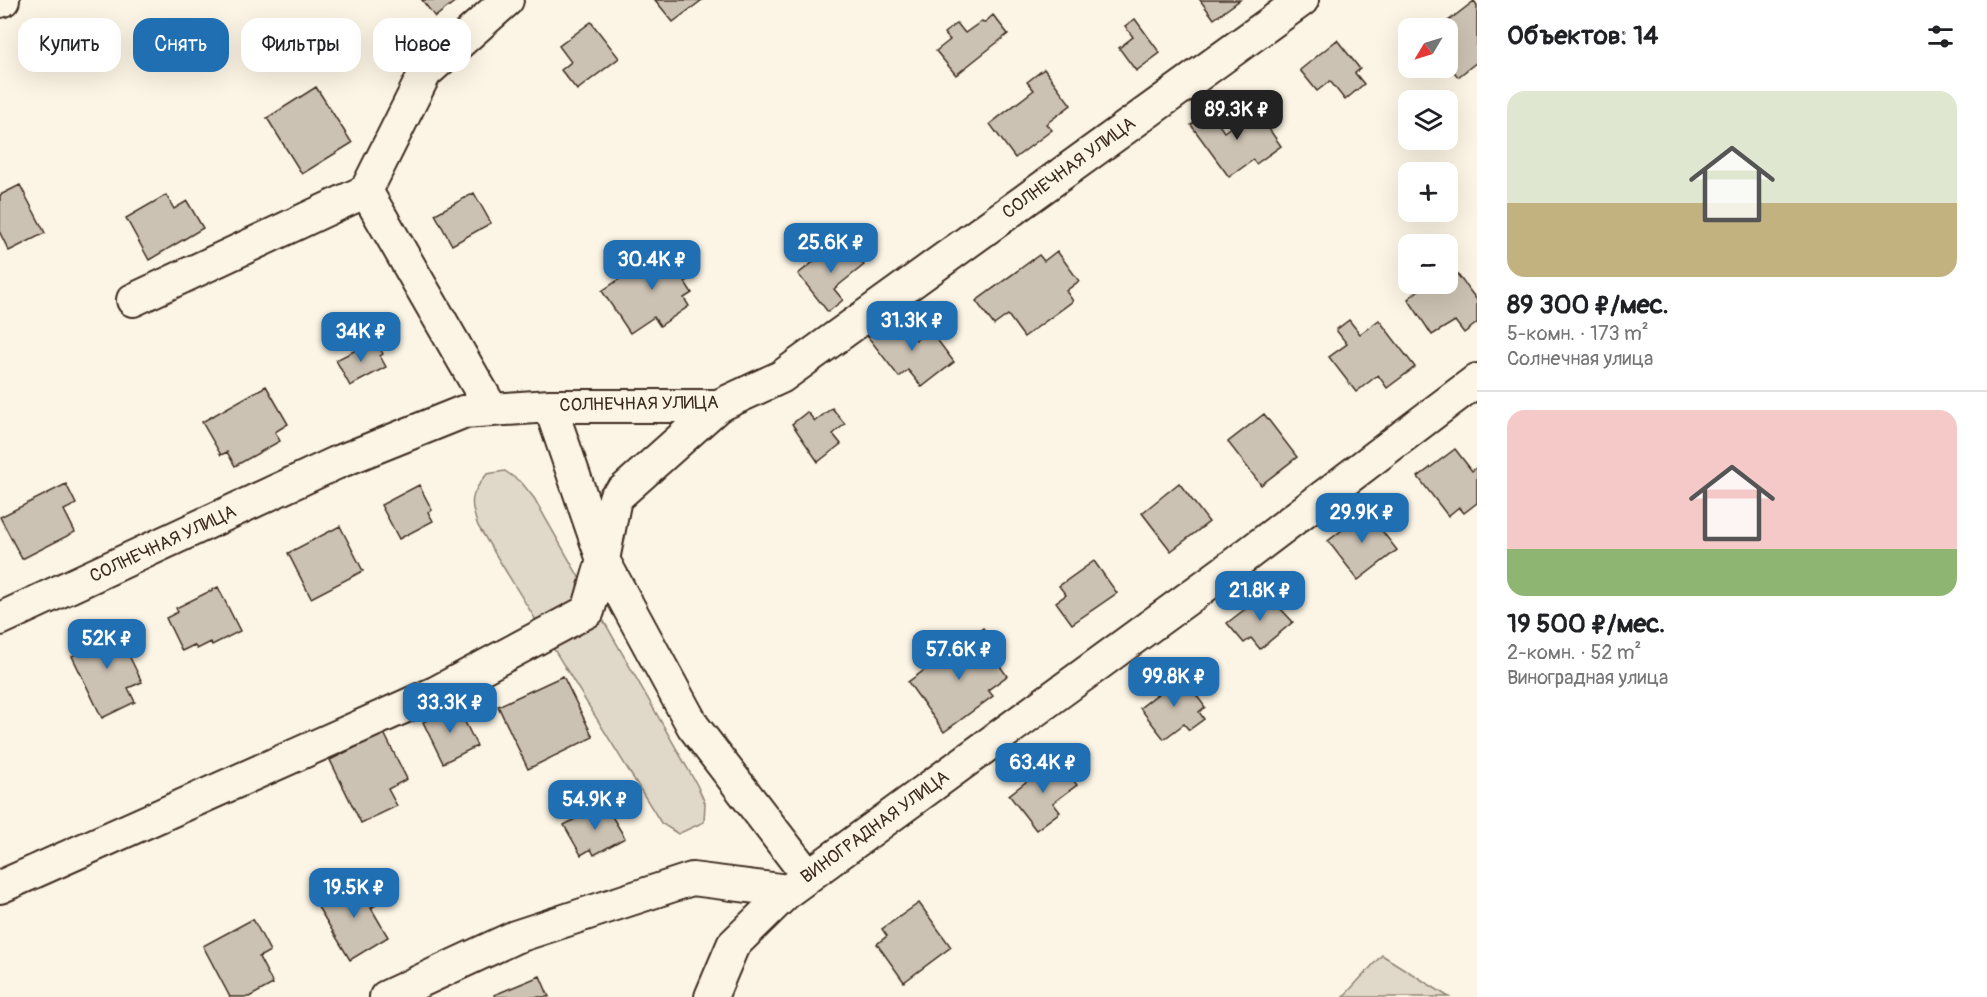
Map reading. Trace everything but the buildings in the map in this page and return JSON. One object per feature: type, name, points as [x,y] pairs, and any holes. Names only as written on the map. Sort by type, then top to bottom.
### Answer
[{"type":"street","points":[[134,300],[366,191],[424,73],[507,0]]},
{"type":"street","name":"СОЛНЕЧНАЯ УЛИЦА","points":[[0,620],[336,464],[463,412],[550,406],[718,406],[781,377],[1302,0]]},
{"type":"street","points":[[366,191],[492,410]]},
{"type":"street","name":"ВИНОГРАДНАЯ УЛИЦА","points":[[386,997],[514,937],[692,879],[798,883],[1224,572],[1477,380]]},
{"type":"street","points":[[550,406],[603,560],[693,726],[798,883],[733,945],[711,997]]},
{"type":"street","points":[[0,887],[435,693],[588,611],[603,560],[615,498],[718,406]]},
{"type":"shaded area","points":[[505,471],[522,483],[534,498],[697,785],[705,803],[704,822],[678,834],[661,823],[478,526],[472,504],[474,493],[487,474]]},
{"type":"shaded area","points":[[1382,955],[1449,997],[1343,997]]}]
